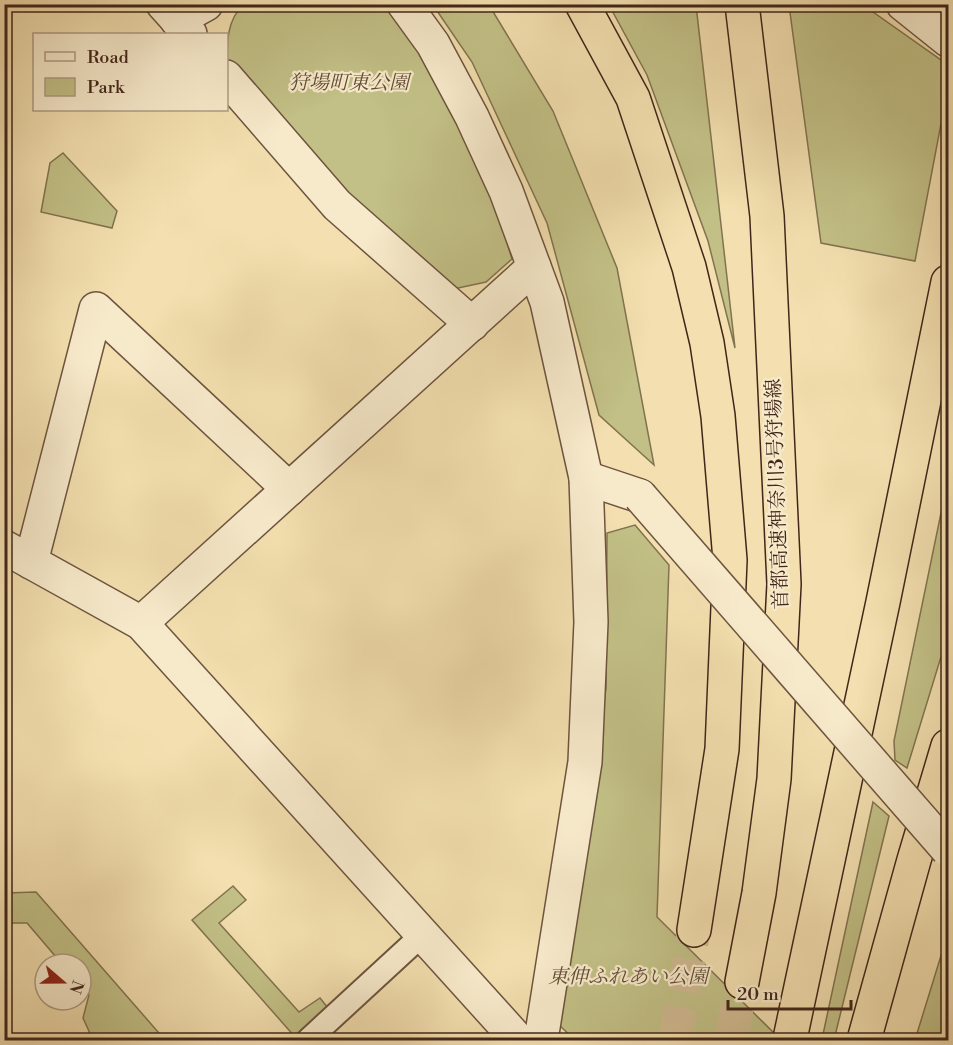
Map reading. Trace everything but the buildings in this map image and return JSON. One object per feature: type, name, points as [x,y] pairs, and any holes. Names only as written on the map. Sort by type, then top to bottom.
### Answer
[{"type":"highway","points":[[582,4],[633,98],[689,267],[707,343],[718,416],[730,560],[722,749],[694,930]]},
{"type":"highway","name":"首都高速神奈川3号狩場線","points":[[742,4],[767,216],[784,584],[774,779],[759,892],[742,982]]},
{"type":"highway","points":[[791,1034],[948,282]]},
{"type":"highway","points":[[864,1041],[948,746]]},
{"type":"street","points":[[177,20],[206,4]]},
{"type":"street","points":[[404,4],[433,44],[472,117],[506,191],[547,302],[586,478],[591,622],[585,762],[542,1041]]},
{"type":"street","points":[[903,4],[948,40]]},
{"type":"street","points":[[228,79],[337,205],[472,324]]},
{"type":"street","points":[[141,623],[534,267]]},
{"type":"street","points":[[289,489],[96,309],[18,554],[141,623],[518,1041]]},
{"type":"street","points":[[586,478],[640,496],[948,850]]},
{"type":"lane","points":[[308,1041],[422,935]]},
{"type":"green space","name":"狩場町東公園","points":[[243,5],[389,5],[424,53],[487,176],[512,259],[486,282],[449,290],[348,195],[228,65],[228,40],[231,24]]},
{"type":"green space","points":[[433,5],[489,5],[553,111],[617,268],[654,465],[599,415],[547,223],[472,62]]},
{"type":"green space","points":[[609,5],[696,5],[735,348],[708,241],[647,75]]},
{"type":"green space","points":[[789,5],[863,5],[948,65],[948,87],[915,261],[821,243]]},
{"type":"green space","points":[[63,153],[117,211],[112,228],[41,212],[50,163]]},
{"type":"green space","points":[[948,479],[948,634],[907,768],[895,760],[894,741]]},
{"type":"green space","name":"東伸ふれあい公園","points":[[635,525],[669,565],[657,917],[781,1040],[575,1040],[558,1024],[583,866],[606,688],[607,533]]},
{"type":"green space","points":[[873,802],[889,816],[834,1040],[822,1039]]},
{"type":"green space","points":[[233,886],[246,900],[219,923],[299,1012],[320,998],[328,1008],[295,1037],[192,920]]},
{"type":"green space","points":[[36,892],[88,952],[52,952],[27,923],[5,923],[5,893]]},
{"type":"green space","points":[[948,933],[948,1040],[915,1040]]},
{"type":"green space","points":[[93,957],[165,1040],[93,1040],[83,1018],[85,1012],[93,1012]]},
{"type":"tunnel","points":[[675,1040],[694,930]]},
{"type":"tunnel","points":[[731,1040],[742,982]]}]
